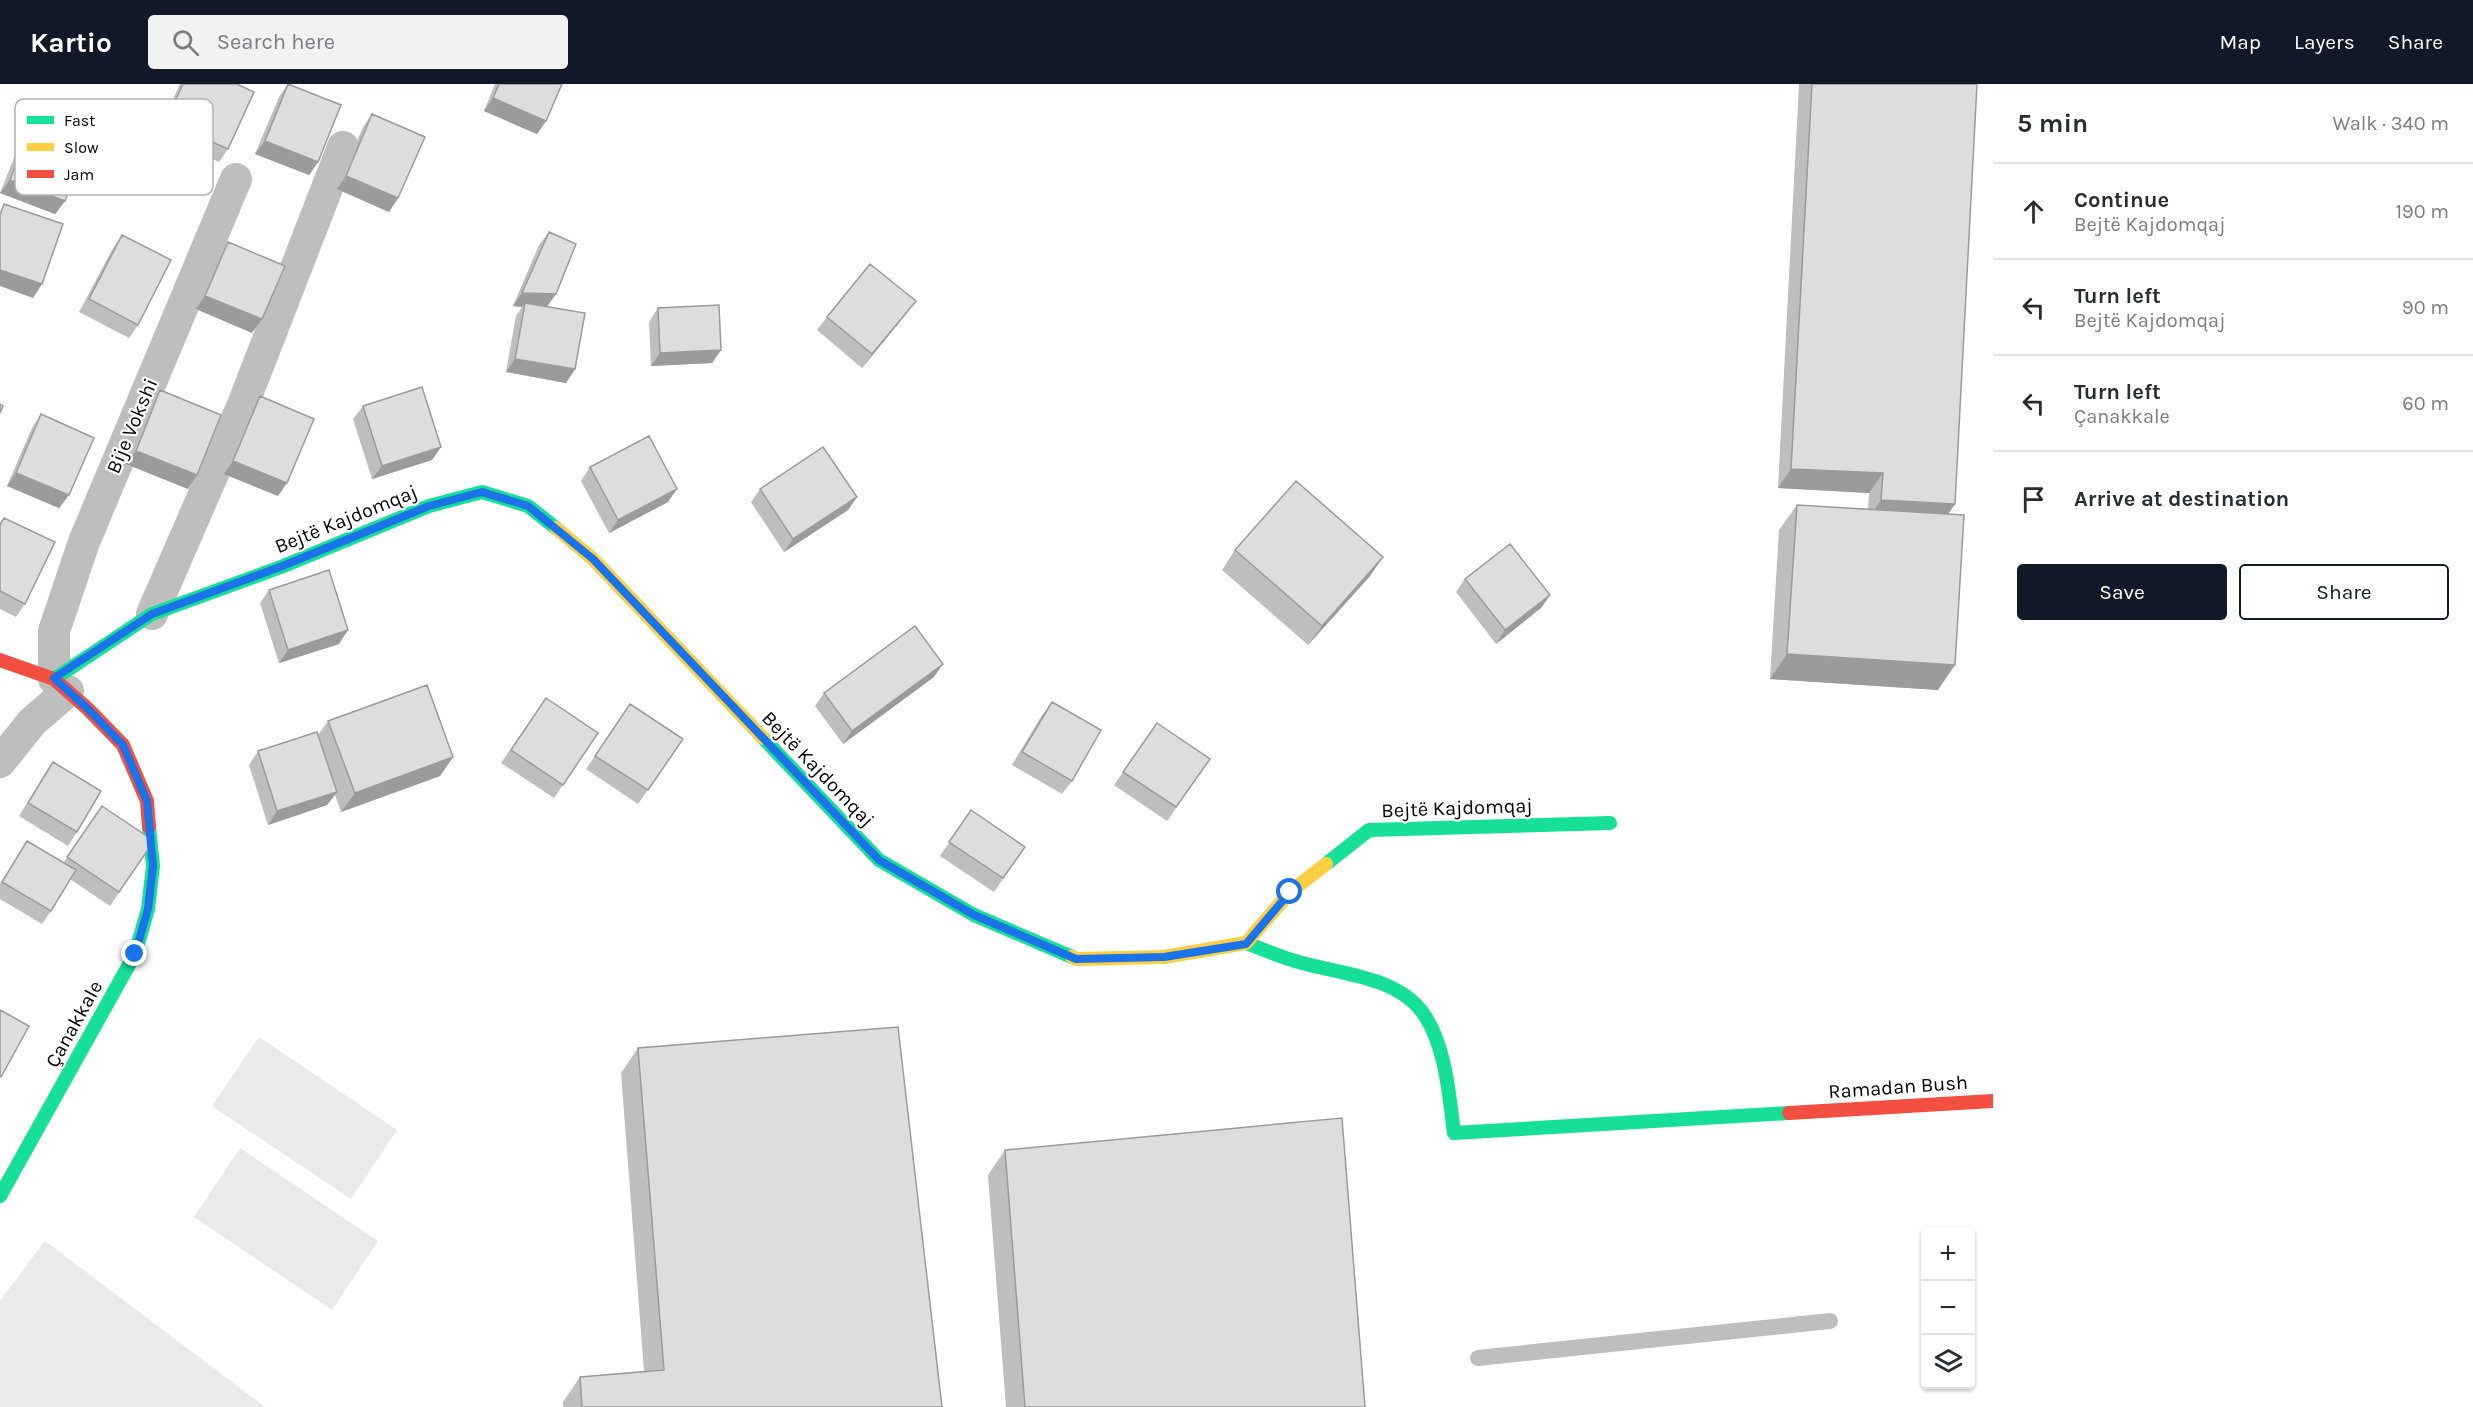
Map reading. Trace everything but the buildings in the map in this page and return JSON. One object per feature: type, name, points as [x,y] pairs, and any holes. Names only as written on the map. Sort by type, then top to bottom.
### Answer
[{"type":"street","points":[[152,614],[242,407],[343,147]]},
{"type":"street","name":"Bije Vokshi","points":[[61,685],[54,631],[84,542],[236,180]]},
{"type":"street","name":"Bejtë Kajdomqaj","points":[[61,685],[152,614],[280,567],[429,506],[482,492],[528,506],[593,559],[879,860],[974,915],[1076,959],[1164,957],[1246,944],[1290,892],[1369,830],[1610,823]]},
{"type":"street","points":[[0,660],[61,685],[0,762]]},
{"type":"street","name":"Çanakkale","points":[[0,1196],[135,954],[149,898],[153,866],[147,801],[123,745],[61,685]]},
{"type":"street","name":"Ramadan Bush","points":[[1246,944],[1300,962],[1383,983],[1415,1004],[1431,1030],[1448,1083],[1454,1133],[1993,1101]]},
{"type":"lane","points":[[1478,1358],[1830,1321]]},
{"type":"shaded area","points":[[259,1037],[397,1130],[351,1199],[212,1106]]},
{"type":"shaded area","points":[[240,1148],[378,1241],[332,1310],[194,1217]]},
{"type":"shaded area","points":[[45,1241],[265,1407],[0,1407],[0,1301]]},
{"type":"traffic: fast","points":[[54,679],[152,614],[281,567],[429,506],[482,492],[528,506],[556,528]]},
{"type":"traffic: fast","points":[[763,738],[879,860],[974,915],[1072,957]]},
{"type":"traffic: fast","points":[[1326,864],[1369,830],[1610,823]]},
{"type":"traffic: fast","points":[[0,1196],[135,954],[148,909],[153,866],[149,827]]},
{"type":"traffic: fast","points":[[1246,943],[1295,961],[1384,984],[1412,1001],[1431,1026],[1442,1055],[1454,1133],[1789,1113]]},
{"type":"traffic: slow","points":[[556,528],[593,559],[763,738]]},
{"type":"traffic: slow","points":[[1072,957],[1076,959],[1164,957],[1246,943],[1290,892],[1326,864]]},
{"type":"traffic: jam","points":[[0,660],[54,679],[88,709],[123,745],[147,801],[149,827]]},
{"type":"traffic: jam","points":[[1789,1113],[1993,1101]]},
{"type":"route","points":[[135,954],[148,909],[153,866],[147,801],[123,745],[54,678],[152,614],[280,567],[429,506],[482,492],[528,506],[593,559],[879,860],[974,915],[1076,959],[1164,957],[1246,944],[1290,892]]}]
